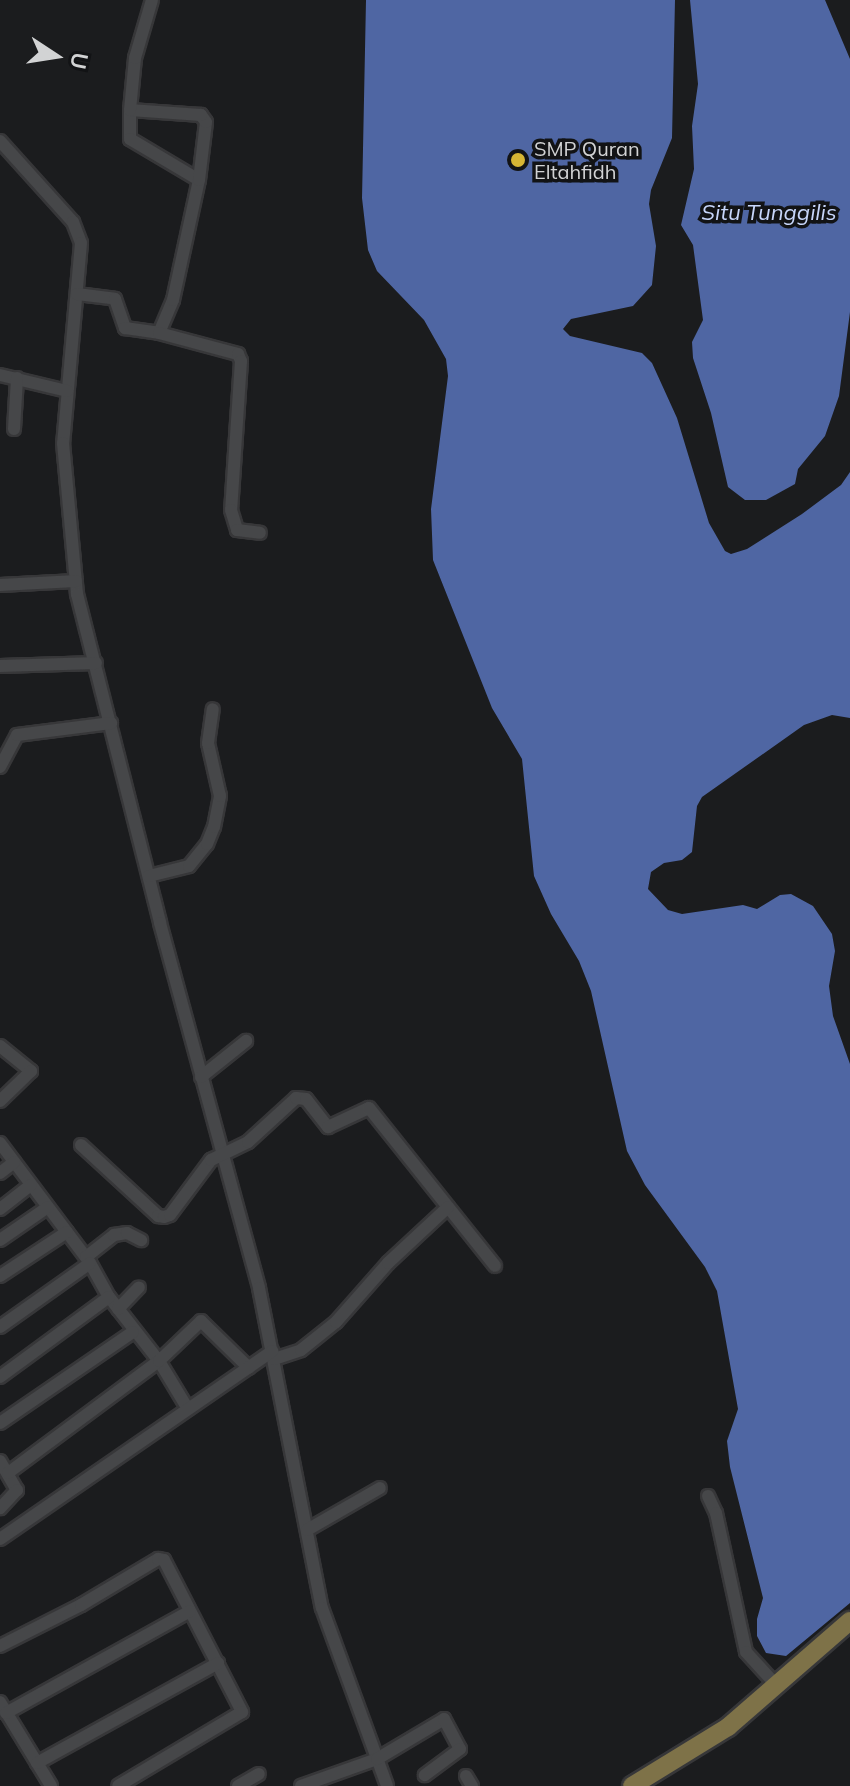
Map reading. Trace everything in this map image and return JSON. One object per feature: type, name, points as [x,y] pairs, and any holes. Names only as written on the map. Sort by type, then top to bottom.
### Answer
[{"type":"main road","points":[[632,1786],[728,1727],[850,1621]]},
{"type":"street","points":[[152,0],[135,58],[130,139],[199,180]]},
{"type":"street","points":[[130,110],[204,116],[206,122],[199,180],[173,300],[159,333]]},
{"type":"street","points":[[0,141],[73,222],[81,243],[63,443],[76,581],[201,1077],[259,1288],[325,1617],[387,1786]]},
{"type":"street","points":[[77,294],[115,299],[125,328],[159,333],[238,354],[241,361],[231,510],[237,530],[260,533]]},
{"type":"street","points":[[0,375],[67,391]]},
{"type":"street","points":[[14,429],[17,378]]},
{"type":"street","points":[[0,585],[76,581]]},
{"type":"street","points":[[0,666],[96,663]]},
{"type":"street","points":[[149,876],[189,866],[214,827],[220,796],[208,743],[213,709]]},
{"type":"street","points":[[0,767],[17,735],[111,723]]},
{"type":"street","points":[[201,1077],[246,1041]]},
{"type":"street","points":[[0,1046],[31,1071],[0,1101]]},
{"type":"street","points":[[81,1145],[158,1216],[164,1217],[170,1215],[197,1175],[222,1152],[248,1142],[296,1098],[306,1099],[328,1127],[367,1108],[495,1266]]},
{"type":"street","points":[[0,1143],[88,1260],[109,1297],[133,1332],[159,1361],[188,1409]]},
{"type":"street","points":[[0,1173],[14,1162]]},
{"type":"street","points":[[0,1209],[31,1185]]},
{"type":"street","points":[[0,1240],[48,1207]]},
{"type":"street","points":[[0,1539],[249,1368],[273,1355],[301,1350],[336,1322],[388,1263],[448,1207]]},
{"type":"street","points":[[0,1276],[67,1232]]},
{"type":"street","points":[[0,1327],[88,1260],[114,1235],[127,1233],[141,1240]]},
{"type":"street","points":[[118,1309],[139,1287]]},
{"type":"street","points":[[0,1377],[109,1297]]},
{"type":"street","points":[[8,1473],[159,1361],[204,1321],[249,1368]]},
{"type":"street","points":[[0,1423],[133,1332]]},
{"type":"street","points":[[0,1461],[17,1490],[0,1508]]},
{"type":"street","points":[[307,1530],[380,1488]]},
{"type":"street","points":[[708,1496],[716,1513],[746,1652],[777,1686]]},
{"type":"street","points":[[0,1646],[81,1605],[158,1559],[164,1560],[241,1714],[118,1786]]},
{"type":"street","points":[[51,1786],[3,1708],[190,1611]]},
{"type":"street","points":[[37,1763],[218,1663]]},
{"type":"street","points":[[301,1786],[377,1759],[444,1719],[460,1749],[425,1775]]},
{"type":"street","points":[[238,1786],[259,1774]]},
{"type":"water","name":"Situ Tunggilis","points":[[366,0],[675,0],[672,138],[651,190],[649,204],[656,246],[652,285],[633,306],[571,319],[563,329],[570,336],[642,353],[652,363],[677,418],[709,523],[725,551],[731,554],[747,549],[802,514],[841,485],[850,472],[850,718],[832,715],[804,725],[702,797],[697,806],[692,852],[682,860],[664,863],[651,872],[648,889],[668,910],[682,914],[743,905],[757,909],[780,895],[791,894],[813,906],[832,934],[835,951],[829,986],[833,1016],[850,1064],[850,1603],[786,1656],[766,1653],[757,1636],[757,1619],[763,1598],[730,1467],[727,1441],[738,1409],[717,1291],[705,1267],[645,1185],[627,1151],[591,991],[579,961],[551,914],[534,876],[522,759],[492,708],[433,560],[431,509],[448,376],[446,359],[424,320],[377,271],[368,250],[362,198]]},
{"type":"water","name":"Situ Tunggilis","points":[[690,0],[825,0],[850,59],[850,312],[839,396],[825,436],[798,469],[795,484],[766,500],[745,500],[728,487],[711,413],[693,358],[692,342],[703,320],[693,245],[681,225],[694,169],[692,126],[698,84]]},
{"type":"place","name":"SMP Quran Eltahfidh","points":[[518,160]]}]
